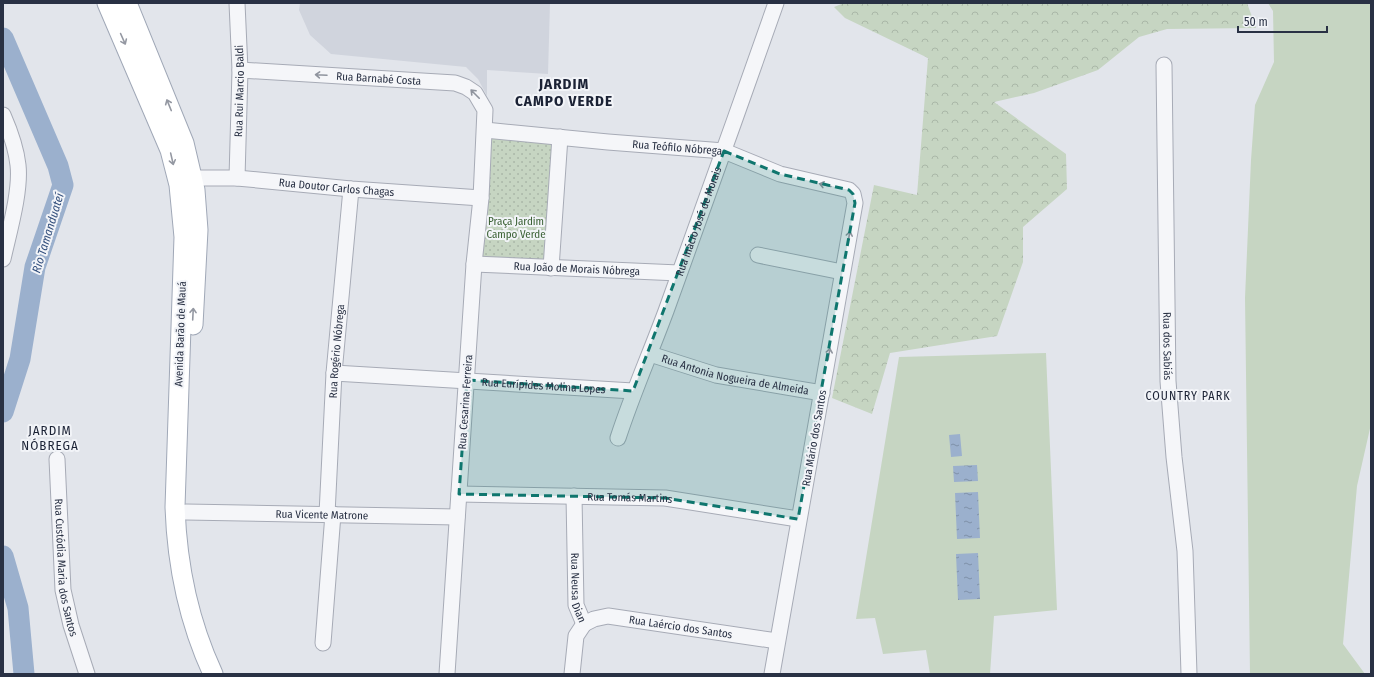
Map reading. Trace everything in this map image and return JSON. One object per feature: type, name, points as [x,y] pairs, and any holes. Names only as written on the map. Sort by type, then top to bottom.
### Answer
[{"type":"main road","name":"Avenida Barão de Mauá","points":[[107,3],[170,150],[179,185],[184,237],[175,507],[176,537],[185,593],[194,626],[212,674]]},
{"type":"main road","name":"Avenida Barão de Mauá","points":[[127,3],[184,143],[195,190],[198,230],[186,461],[188,566],[192,587],[205,629],[223,674]]},
{"type":"street","name":"Rua Rui Marcio Baldi","points":[[237,3],[240,70],[237,178]]},
{"type":"street","name":"Rua Inácio José de Morais","points":[[618,438],[633,391],[650,354],[680,273],[776,3]]},
{"type":"street","name":"Rua dos Sabiás","points":[[1164,64],[1166,78],[1168,381],[1174,457],[1185,551],[1189,674]]},
{"type":"street","name":"Rua Barnabé Costa","points":[[240,70],[455,83],[466,87],[480,100],[485,110],[485,130]]},
{"type":"street","points":[[3,115],[15,148],[18,166],[13,212],[3,258]]},
{"type":"street","name":"Rua Teófilo Nóbrega","points":[[485,130],[724,151],[780,174],[849,190],[853,194],[855,203]]},
{"type":"street","name":"Rua Cesarina Ferreira","points":[[447,674],[474,264],[481,198],[485,130]]},
{"type":"street","points":[[550,268],[560,136]]},
{"type":"street","name":"Rua Doutor Carlos Chagas","points":[[192,178],[237,178],[351,189],[481,198]]},
{"type":"street","name":"Rua Rogério Nóbrega","points":[[323,643],[330,514],[334,373],[351,189]]},
{"type":"street","name":"Rua Mário dos Santos","points":[[772,674],[855,203]]},
{"type":"street","points":[[758,255],[842,272]]},
{"type":"street","name":"Rua João de Morais Nóbrega","points":[[474,264],[680,273]]},
{"type":"street","name":"Rua Antonia Nogueira de Almeida","points":[[650,354],[716,375],[822,393]]},
{"type":"street","name":"Rua Eurípides Molina Lopes","points":[[334,373],[633,391]]},
{"type":"street","name":"Rua Custódia Maria dos Santos","points":[[57,459],[63,590],[71,626],[87,674]]},
{"type":"street","name":"Rua Tomás Martins","points":[[459,494],[665,498],[798,520]]},
{"type":"street","name":"Rua Neusa Dian","points":[[572,674],[576,636],[584,624],[576,605],[574,496]]},
{"type":"street","name":"Rua Vicente Matrone","points":[[186,512],[457,517]]},
{"type":"street","name":"Rua Laércio dos Santos","points":[[584,624],[594,619],[608,616],[778,641]]},
{"type":"highlighted area","points":[[724,151],[780,174],[849,190],[853,194],[855,203],[798,519],[665,498],[459,494],[467,380],[633,391]]},
{"type":"shaded area","points":[[300,3],[550,3],[548,74],[487,70],[487,96],[478,79],[466,67],[331,54],[310,35],[299,10]]},
{"type":"green space","points":[[844,3],[1247,3],[1256,28],[1167,29],[1139,37],[1098,70],[1034,93],[994,102],[1066,154],[1067,189],[1023,227],[1023,262],[997,336],[890,353],[872,414],[832,398],[874,185],[917,195],[928,58],[845,18],[834,7]]},
{"type":"green space","points":[[1268,3],[1371,3],[1371,424],[1357,486],[1343,644],[1365,674],[1250,674],[1245,298],[1255,105],[1274,62],[1273,11]]},
{"type":"green space","name":"Praça Jardim Campo Verde","points":[[490,134],[557,140],[548,265],[478,261]]},
{"type":"green space","points":[[1046,353],[1057,610],[994,616],[990,674],[930,674],[926,650],[883,654],[875,618],[856,619],[899,357]]},
{"type":"water","points":[[960,434],[962,456],[951,457],[949,435]]},
{"type":"water","points":[[977,465],[978,481],[954,482],[953,466]]},
{"type":"water","points":[[978,492],[980,538],[957,539],[955,493]]},
{"type":"water","points":[[978,553],[980,599],[958,600],[956,554]]},
{"type":"waterway","name":"Rio Tamanduateí","points":[[3,38],[58,166],[63,185],[35,267],[20,359],[3,412]]},
{"type":"waterway","name":"Rio Tamanduateí","points":[[3,556],[18,608],[24,674]]},
{"type":"district","name":"JARDIM CAMPO VERDE","points":[[564,92]]},
{"type":"district","name":"COUNTRY PARK","points":[[1188,396]]},
{"type":"district","name":"JARDIM NÓBREGA","points":[[50,438]]}]
